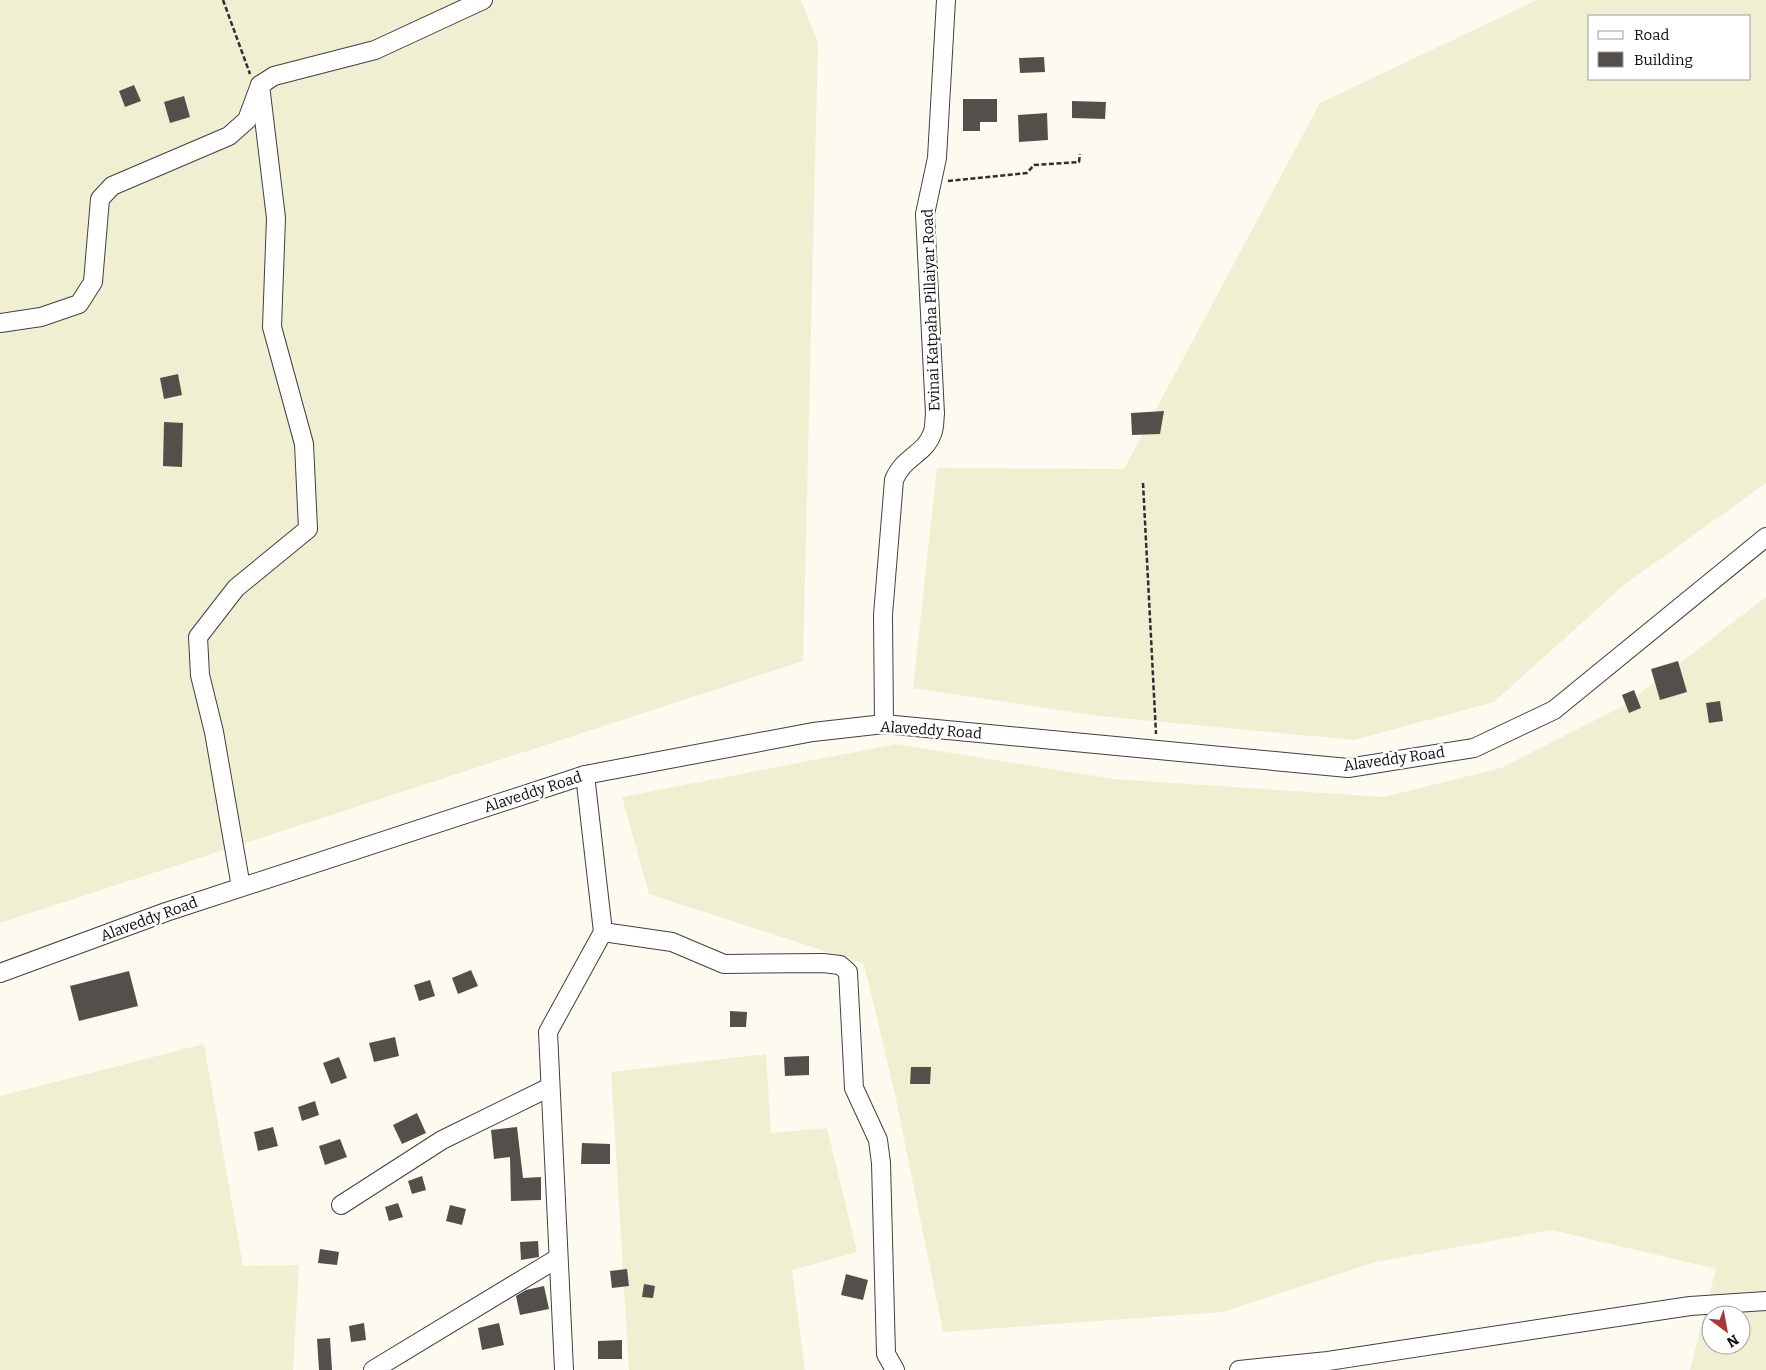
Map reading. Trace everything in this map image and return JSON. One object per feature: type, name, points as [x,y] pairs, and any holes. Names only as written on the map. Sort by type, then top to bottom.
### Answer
[{"type":"street","points":[[0,323],[41,317],[79,304],[93,282],[100,199],[112,186],[229,136],[247,120],[260,85],[274,76],[375,50],[483,0]]},
{"type":"street","name":"Evinai Katpaha Pillaiyar Road","points":[[884,724],[883,615],[894,480],[899,467],[921,450],[932,435],[935,414],[925,214],[937,158],[946,0]]},
{"type":"street","points":[[242,887],[214,732],[200,675],[198,637],[236,588],[308,529],[304,444],[272,327],[276,218],[260,85]]},
{"type":"street","name":"Alaveddy Road","points":[[0,973],[166,912],[585,775],[813,732],[884,724],[1348,768],[1474,748],[1554,710],[1766,537]]},
{"type":"street","points":[[564,1370],[548,1032],[603,932],[585,775]]},
{"type":"street","points":[[603,932],[672,942],[724,964],[823,963],[840,965],[848,972],[854,1088],[878,1140],[881,1163],[886,1354],[895,1370]]},
{"type":"street","points":[[341,1205],[442,1140],[550,1087]]},
{"type":"street","points":[[373,1370],[558,1258]]},
{"type":"street","points":[[1239,1370],[1328,1361],[1690,1306],[1766,1301]]},
{"type":"path","points":[[223,0],[250,76],[260,85]]},
{"type":"path","points":[[931,183],[1026,173],[1034,165],[1079,162],[1080,154]]},
{"type":"path","points":[[1143,483],[1157,750]]},
{"type":"green space","points":[[0,0],[801,0],[818,43],[803,661],[0,923]]},
{"type":"green space","points":[[1537,0],[1766,0],[1766,483],[1624,585],[1494,702],[1354,740],[1099,716],[913,688],[937,468],[1124,469],[1320,103]]},
{"type":"green space","points":[[1766,597],[1766,1370],[1690,1370],[1701,1327],[1701,1355],[1751,1355],[1751,1305],[1707,1305],[1716,1269],[1552,1230],[1375,1262],[1223,1312],[943,1332],[895,1094],[864,964],[649,894],[622,797],[896,744],[1113,779],[1384,797],[1501,768],[1625,705]]},
{"type":"green space","points":[[204,1044],[243,1266],[299,1265],[293,1370],[0,1370],[0,1096]]},
{"type":"green space","points":[[766,1054],[771,1133],[827,1128],[857,1252],[792,1270],[805,1370],[629,1370],[611,1072]]},
{"type":"building","points":[[1044,57],[1045,72],[1020,73],[1019,58]]},
{"type":"building","points":[[134,85],[141,101],[125,107],[119,91]]},
{"type":"building","points":[[184,96],[190,117],[170,123],[164,102]]},
{"type":"building","points":[[963,99],[997,99],[997,122],[980,122],[980,131],[963,131]]},
{"type":"building","points":[[1072,101],[1106,102],[1105,119],[1072,118]]},
{"type":"building","points":[[1047,113],[1048,140],[1019,142],[1018,115]]},
{"type":"building","points":[[178,374],[182,395],[164,399],[160,378]]},
{"type":"building","points":[[1164,411],[1160,434],[1132,435],[1131,413]]},
{"type":"building","points":[[164,422],[183,423],[182,467],[163,466]]},
{"type":"building","points":[[1678,661],[1687,692],[1660,700],[1651,669]]},
{"type":"building","points":[[1634,690],[1641,708],[1629,713],[1622,695]]},
{"type":"building","points":[[1720,701],[1723,721],[1709,723],[1706,703]]},
{"type":"building","points":[[471,970],[478,986],[458,994],[452,978]]},
{"type":"building","points":[[129,971],[138,1006],[79,1021],[70,986]]},
{"type":"building","points":[[430,980],[435,996],[419,1001],[414,985]]},
{"type":"building","points":[[730,1011],[747,1012],[746,1027],[730,1027]]},
{"type":"building","points":[[395,1037],[399,1056],[374,1062],[369,1043]]},
{"type":"building","points":[[809,1056],[809,1075],[785,1076],[784,1057]]},
{"type":"building","points":[[339,1057],[347,1078],[331,1084],[323,1063]]},
{"type":"building","points":[[911,1067],[931,1067],[930,1084],[910,1084]]},
{"type":"building","points":[[315,1101],[319,1115],[302,1121],[298,1107]]},
{"type":"building","points":[[417,1113],[426,1133],[402,1144],[393,1125]]},
{"type":"building","points":[[273,1127],[278,1146],[258,1151],[254,1132]]},
{"type":"building","points":[[517,1127],[523,1178],[541,1177],[541,1200],[511,1201],[510,1157],[494,1159],[491,1130]]},
{"type":"building","points":[[340,1139],[347,1157],[325,1165],[319,1146]]},
{"type":"building","points":[[582,1143],[610,1144],[610,1164],[581,1164]]},
{"type":"building","points":[[422,1176],[426,1190],[412,1194],[408,1181]]},
{"type":"building","points":[[398,1203],[403,1217],[389,1221],[385,1207]]},
{"type":"building","points":[[450,1205],[466,1209],[462,1225],[446,1221]]},
{"type":"building","points":[[538,1241],[539,1257],[521,1260],[520,1242]]},
{"type":"building","points":[[320,1249],[339,1252],[337,1265],[318,1263]]},
{"type":"building","points":[[627,1269],[629,1286],[612,1288],[610,1271]]},
{"type":"building","points":[[846,1274],[868,1280],[863,1300],[841,1295]]},
{"type":"building","points":[[644,1284],[655,1286],[653,1298],[642,1297]]},
{"type":"building","points":[[544,1286],[549,1309],[520,1315],[516,1296],[526,1290]]},
{"type":"building","points":[[364,1323],[366,1340],[351,1342],[349,1326]]},
{"type":"building","points":[[499,1323],[504,1345],[482,1350],[478,1328]]},
{"type":"building","points":[[330,1338],[332,1370],[319,1370],[317,1339]]},
{"type":"building","points":[[622,1340],[622,1359],[598,1359],[598,1341]]}]
